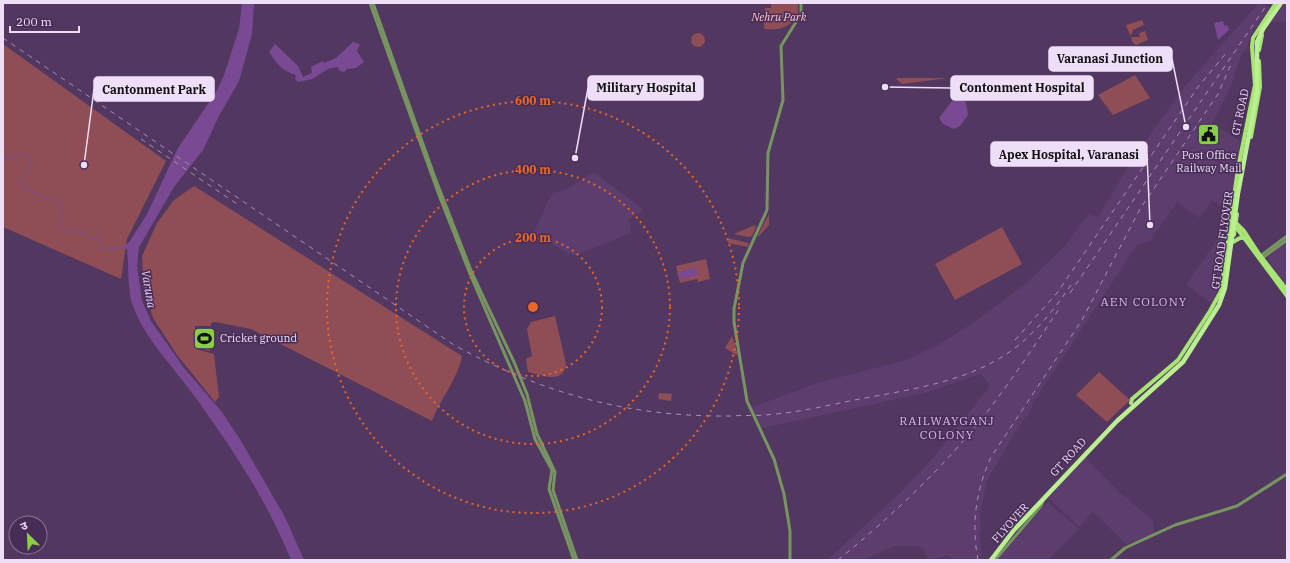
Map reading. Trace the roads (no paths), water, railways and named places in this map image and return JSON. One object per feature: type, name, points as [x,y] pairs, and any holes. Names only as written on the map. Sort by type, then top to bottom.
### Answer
[{"type":"highway","name":"GT ROAD FLYOVER","points":[[1134,403],[1181,360],[1219,298],[1236,186],[1255,92],[1254,42],[1260,28],[1277,3]]},
{"type":"highway","name":"GT ROAD FLYOVER","points":[[1134,403],[1183,362],[1222,299],[1225,288],[1239,186],[1257,92],[1257,42],[1263,29],[1282,3]]},
{"type":"highway","name":"GT ROAD","points":[[1043,499],[1116,420],[1134,403]]},
{"type":"highway","name":"FLYOVER","points":[[991,560],[1005,540],[1043,499]]},
{"type":"main road","name":"GT ROAD","points":[[1134,403],[1184,362],[1216,312],[1226,288],[1241,184],[1260,87],[1259,45],[1268,24],[1282,3]]},
{"type":"main road","points":[[1236,225],[1286,292]]},
{"type":"main road","points":[[1236,225],[1244,231],[1260,258]]},
{"type":"main road","points":[[1233,242],[1240,238],[1245,238]]},
{"type":"street","points":[[370,3],[439,195],[525,401],[535,439],[553,472]]},
{"type":"street","points":[[373,3],[471,274],[494,319],[527,394],[537,434],[553,472],[552,490],[577,560]]},
{"type":"street","points":[[790,560],[790,531],[784,494],[774,459],[750,408],[734,334],[734,309],[743,263],[768,210],[768,153],[783,100],[781,46],[801,14],[801,3]]},
{"type":"street","points":[[1260,258],[1287,236]]},
{"type":"street","points":[[1260,258],[1287,240]]},
{"type":"street","points":[[1111,560],[1125,548],[1175,525],[1237,506],[1287,474]]},
{"type":"street","points":[[552,483],[549,489],[574,560]]},
{"type":"street","points":[[995,560],[1040,506],[1043,499]]},
{"type":"waterway","points":[[3,160],[20,153],[27,156],[31,162],[29,169],[22,178],[22,186],[32,192],[62,203],[64,217],[62,227],[80,233],[100,234],[99,244],[102,250],[123,248],[126,244]]},
{"type":"railway","points":[[1070,293],[1268,3]]},
{"type":"railway","points":[[3,38],[454,345],[521,377],[554,389],[622,407],[693,415],[760,415],[813,408],[931,385],[976,370],[997,360],[1017,347],[1045,320],[1071,285]]},
{"type":"railway","points":[[1015,340],[1057,293],[1198,87],[1227,52]]},
{"type":"railway","points":[[978,560],[975,533],[976,507],[978,495],[991,457],[1082,320],[1140,209],[1218,94],[1232,62]]},
{"type":"railway","points":[[141,139],[240,206]]},
{"type":"railway","points":[[838,560],[904,502],[946,460],[984,416],[1059,309]]},
{"type":"place","name":"Contonment Hospital","points":[[885,87]]},
{"type":"place","name":"Varanasi Junction","points":[[1186,127]]},
{"type":"place","name":"Post Office Railway Mail","points":[[1209,135]]},
{"type":"place","name":"Military Hospital","points":[[575,158]]},
{"type":"place","name":"Cantonment Park","points":[[84,165]]},
{"type":"place","name":"Apex Hospital, Varanasi","points":[[1150,225]]},
{"type":"place","name":"Cricket ground","points":[[204,338]]},
{"type":"district","name":"AEN COLONY","points":[[1144,301]]},
{"type":"district","name":"RAILWAYGANJ COLONY","points":[[947,427]]},
{"type":"park label","name":"Nehru Park","points":[[779,17]]},
{"type":"water label","name":"Varuna","points":[[149,289]]}]
